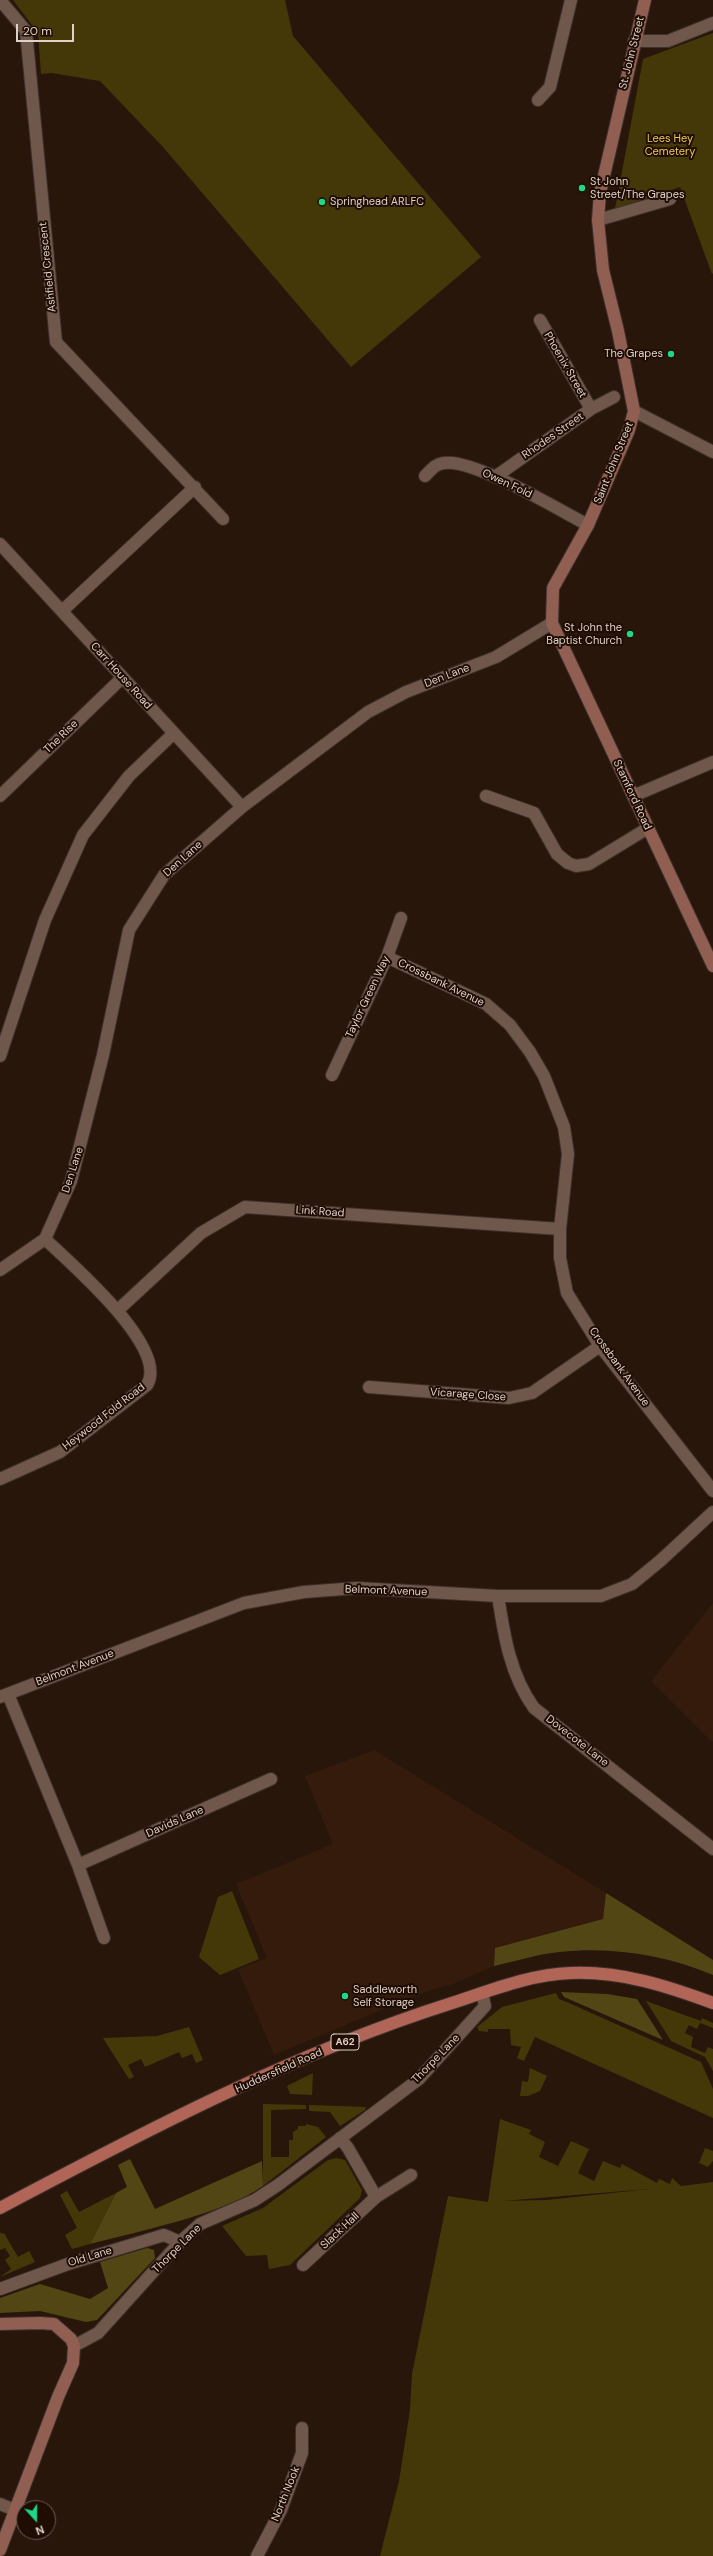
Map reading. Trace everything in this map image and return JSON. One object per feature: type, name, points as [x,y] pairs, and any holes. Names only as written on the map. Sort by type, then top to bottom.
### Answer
[{"type":"main road","name":"Huddersfield Road","points":[[0,2208],[147,2132],[309,2057],[414,2015],[482,1993],[544,1976],[594,1973],[663,1985],[713,2003]]},
{"type":"street","name":"Ashfield Crescent","points":[[0,0],[26,31],[56,342],[195,487],[223,519]]},
{"type":"street","points":[[538,100],[550,87],[571,0]]},
{"type":"street","name":"St. John Street","points":[[619,106],[645,0]]},
{"type":"street","points":[[634,41],[668,41],[713,23]]},
{"type":"street","name":"Saint John Street","points":[[552,623],[553,588],[588,525],[629,430],[634,411],[618,331],[603,270],[598,220],[600,192],[619,106]]},
{"type":"street","points":[[598,220],[670,199]]},
{"type":"street","name":"Phoenix Street","points":[[540,320],[591,409]]},
{"type":"street","name":"Rhodes Street","points":[[495,477],[591,409],[614,397]]},
{"type":"street","points":[[634,411],[713,452]]},
{"type":"street","name":"Owen Fold","points":[[425,476],[434,465],[459,463],[495,477],[588,525]]},
{"type":"street","points":[[62,610],[195,487]]},
{"type":"street","name":"Carr House Road","points":[[0,544],[242,807]]},
{"type":"street","name":"Stamford Road","points":[[552,623],[713,966]]},
{"type":"street","name":"Den Lane","points":[[0,1270],[45,1238],[72,1181],[104,1055],[129,930],[164,875],[242,807],[368,712],[406,692],[496,657],[552,623]]},
{"type":"street","name":"The Rise","points":[[0,796],[122,678]]},
{"type":"street","points":[[0,1056],[45,920],[83,835],[129,776],[174,733]]},
{"type":"street","points":[[633,796],[713,762]]},
{"type":"street","points":[[486,796],[534,813],[557,854],[568,863],[576,866],[589,864],[648,828]]},
{"type":"street","name":"Taylor Green Way","points":[[332,1075],[387,957],[401,918]]},
{"type":"street","name":"Crossbank Avenue","points":[[387,957],[486,1004],[510,1025],[530,1052],[544,1076],[564,1127],[568,1154],[560,1229],[560,1258],[565,1287],[600,1346],[713,1491]]},
{"type":"street","name":"Link Road","points":[[118,1310],[201,1233],[245,1207],[560,1229]]},
{"type":"street","name":"Heywood Fold Road","points":[[0,1479],[60,1452],[148,1385],[152,1377],[152,1365],[118,1310],[45,1238]]},
{"type":"street","name":"Vicarage Close","points":[[369,1387],[509,1398],[522,1396],[532,1393],[600,1346]]},
{"type":"street","name":"Belmont Avenue","points":[[4,1696],[252,1602],[304,1592],[357,1588],[498,1596],[601,1596],[632,1584],[660,1561],[713,1512]]},
{"type":"street","name":"Dovecote Lane","points":[[498,1596],[505,1643],[522,1691],[534,1708],[713,1848]]},
{"type":"street","points":[[4,1696],[78,1865],[104,1938]]},
{"type":"street","name":"Davids Lane","points":[[78,1865],[271,1779]]},
{"type":"street","name":"Thorpe Lane","points":[[74,2346],[98,2333],[180,2242],[200,2224],[255,2200],[272,2189],[419,2080],[485,2006],[482,1993]]},
{"type":"street","points":[[340,2138],[348,2148],[376,2197]]},
{"type":"street","name":"Slack Hall","points":[[303,2265],[376,2197],[411,2175]]},
{"type":"street","name":"Old Lane","points":[[0,2289],[68,2264],[164,2235],[180,2242]]},
{"type":"street","points":[[0,2324],[40,2322],[54,2324],[71,2339],[74,2346],[73,2363],[0,2550]]},
{"type":"street","name":"North Nook","points":[[257,2556],[281,2510],[302,2453],[302,2428]]},
{"type":"street","points":[[0,2504],[15,2510]]},
{"type":"shaded area","points":[[713,1603],[713,1741],[712,1742],[651,1681]]},
{"type":"shaded area","points":[[374,1750],[606,1893],[603,1919],[495,1948],[494,1966],[453,1984],[422,1993],[274,2055],[238,1969],[267,1958],[236,1884],[333,1844],[305,1776]]},
{"type":"shaded area","points":[[606,1893],[713,1960],[713,1975],[658,1957],[619,1951],[599,1950],[579,1950],[552,1953],[494,1966],[495,1948],[603,1919]]},
{"type":"shaded area","points":[[561,1992],[607,1994],[637,1999],[663,2040],[564,1997]]},
{"type":"shaded area","points":[[130,2159],[155,2209],[262,2161],[263,2186],[246,2196],[204,2213],[180,2221],[90,2244],[116,2193],[127,2187],[118,2165]]},
{"type":"shaded area","points":[[147,2248],[154,2250],[155,2258],[97,2320],[86,2322],[40,2311],[0,2313],[0,2298],[40,2284],[90,2299],[108,2288],[100,2262]]},
{"type":"green space","name":"Springhead ARLFC","points":[[13,0],[285,0],[293,36],[481,257],[351,367],[163,147],[100,81],[52,73],[41,74],[38,33]]},
{"type":"green space","name":"Lees Hey Cemetery","points":[[713,33],[712,274],[680,187],[615,209],[643,59]]},
{"type":"green space","points":[[232,1891],[259,1959],[220,1975],[199,1957],[218,1897]]},
{"type":"green space","points":[[556,1993],[559,1999],[701,2062],[713,2089],[713,2118],[535,2037],[524,2061],[517,2058],[521,2047],[511,2045],[510,2029],[488,2029],[488,2032],[479,2031],[477,2027],[502,2007]]},
{"type":"green space","points":[[646,2001],[701,2021],[702,2018],[713,2023],[713,2028],[700,2023],[697,2029],[689,2025],[685,2033],[693,2037],[691,2047],[705,2053],[708,2047],[713,2049],[713,2071],[705,2057],[671,2041]]},
{"type":"green space","points":[[189,2027],[203,2060],[196,2063],[192,2054],[182,2058],[179,2052],[145,2067],[141,2059],[128,2065],[134,2077],[129,2079],[103,2038],[157,2036]]},
{"type":"green space","points":[[530,2068],[547,2076],[540,2091],[528,2096],[520,2096],[522,2081],[528,2082]]},
{"type":"green space","points":[[313,2073],[312,2095],[290,2094],[287,2086]]},
{"type":"green space","points":[[263,2104],[306,2105],[306,2109],[271,2110],[271,2157],[289,2157],[289,2140],[293,2140],[293,2132],[298,2129],[298,2126],[306,2126],[306,2124],[318,2127],[326,2137],[263,2186]]},
{"type":"green space","points":[[309,2105],[366,2107],[365,2110],[340,2126],[330,2112],[309,2111]]},
{"type":"green space","points":[[500,2119],[531,2130],[529,2134],[545,2142],[539,2157],[558,2166],[571,2141],[589,2149],[578,2173],[594,2181],[603,2161],[620,2168],[622,2164],[657,2183],[659,2179],[670,2184],[672,2178],[681,2186],[713,2182],[713,2556],[380,2556],[399,2481],[410,2410],[412,2374],[448,2196],[488,2202]],"holes":[[[649,2189],[547,2200],[502,2201]]]},
{"type":"green space","points":[[705,2148],[713,2151],[713,2161],[708,2167],[699,2163]]},
{"type":"green space","points":[[336,2158],[345,2160],[362,2190],[360,2198],[290,2265],[269,2269],[267,2255],[246,2256],[222,2226],[263,2208],[328,2160]]},
{"type":"green space","points":[[67,2191],[79,2212],[116,2193],[90,2244],[72,2249],[65,2235],[77,2228],[60,2195]]},
{"type":"green space","points":[[0,2232],[2,2234],[4,2233],[18,2257],[29,2251],[35,2262],[0,2277],[11,2269],[5,2260],[10,2256],[5,2248],[0,2250]]},
{"type":"place","name":"St John Street/The Grapes","points":[[582,188]]},
{"type":"place","name":"Springhead ARLFC","points":[[322,202]]},
{"type":"place","name":"The Grapes","points":[[671,354]]},
{"type":"place","name":"St John the Baptist Church","points":[[630,634]]},
{"type":"place","name":"Saddleworth Self Storage","points":[[345,1996]]}]
